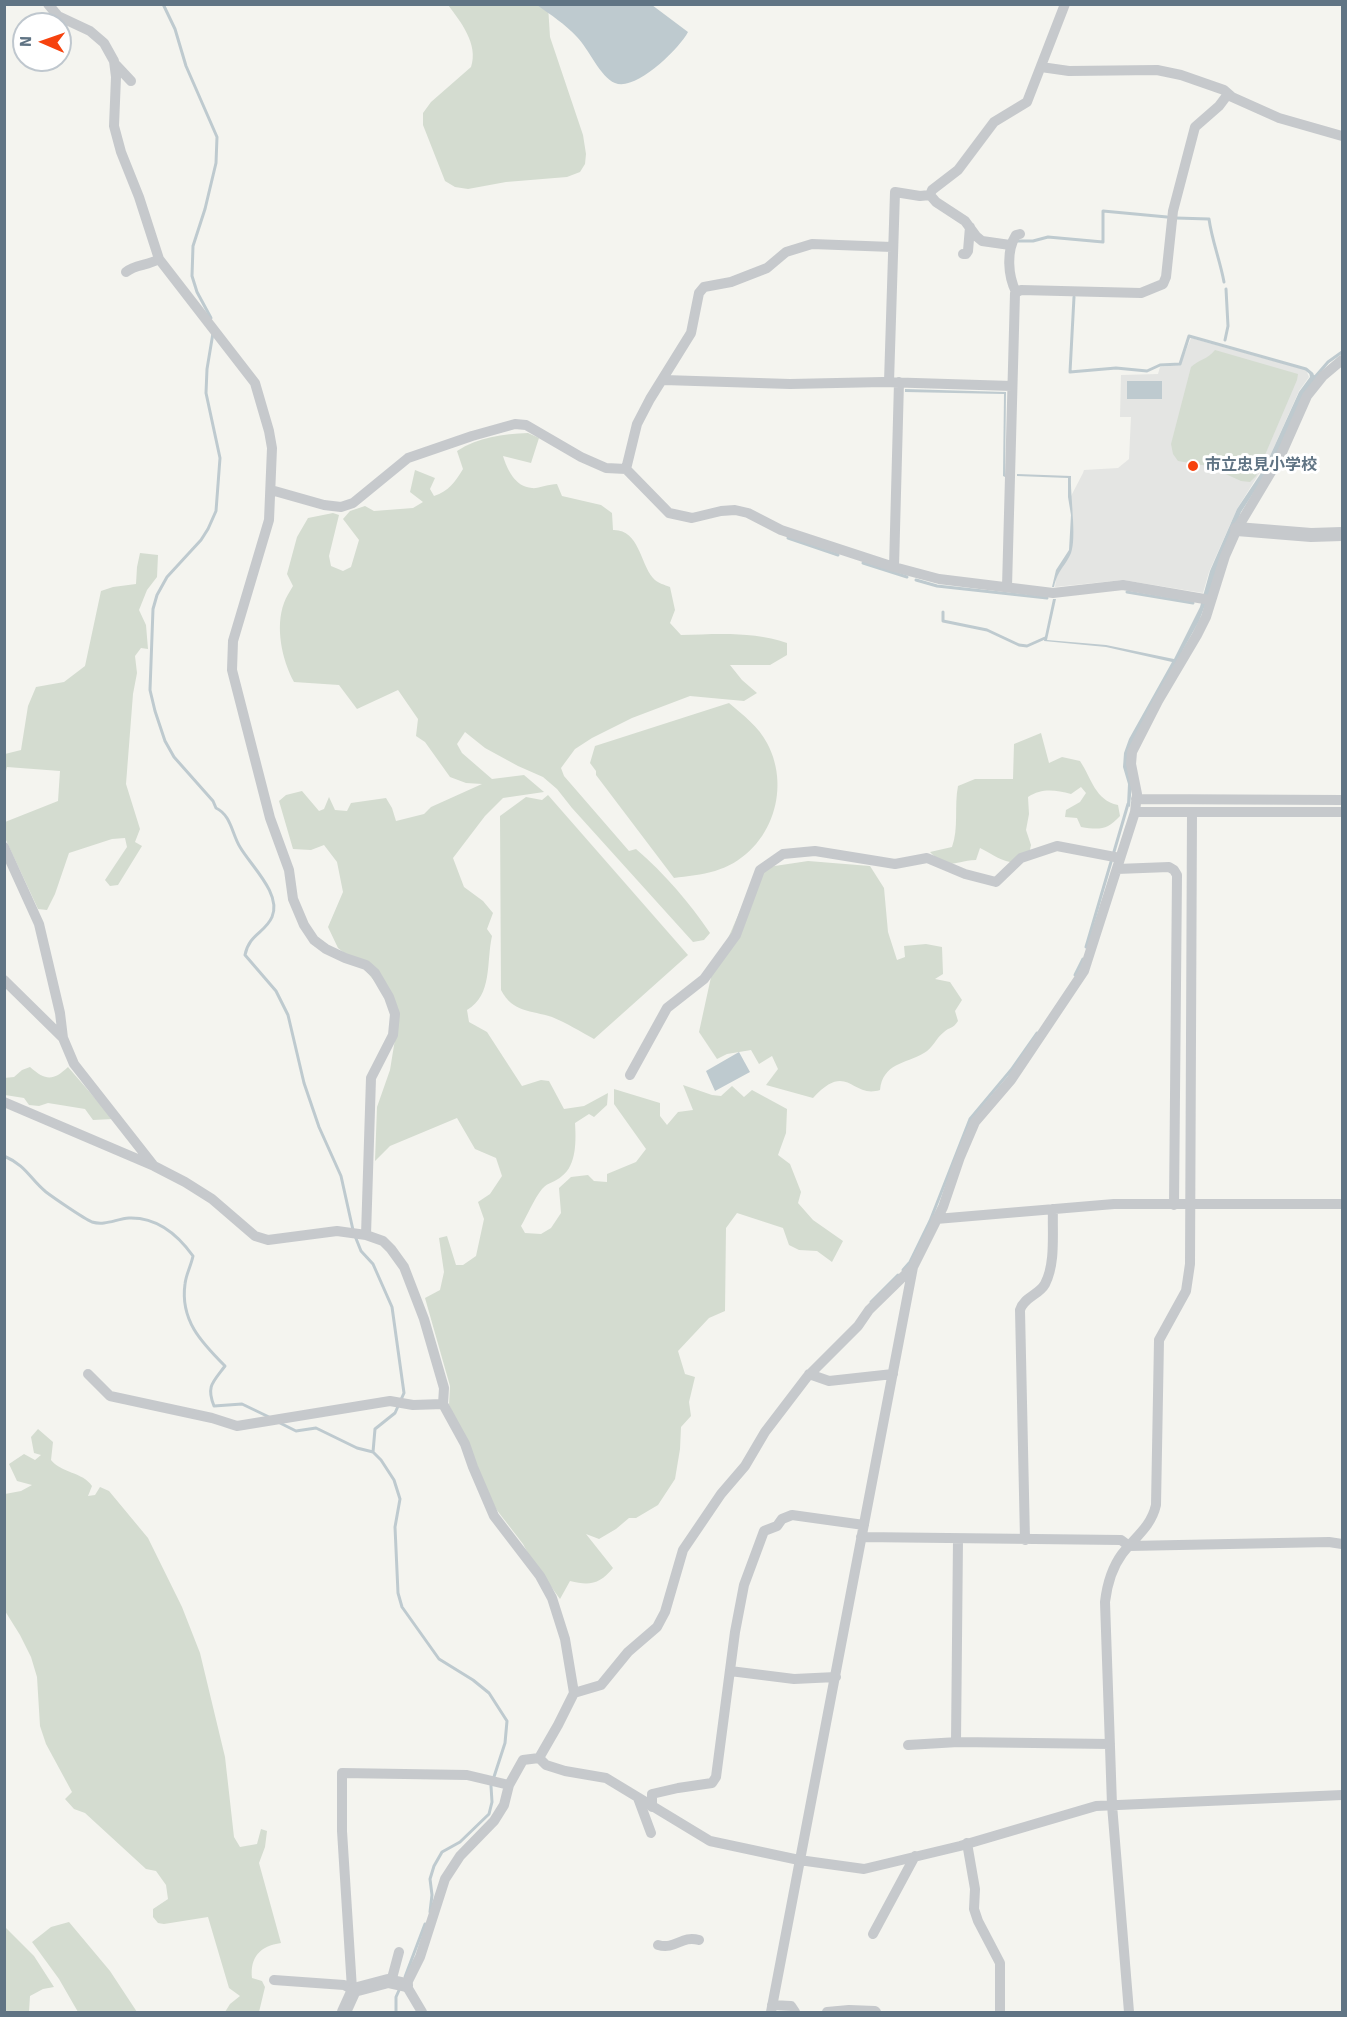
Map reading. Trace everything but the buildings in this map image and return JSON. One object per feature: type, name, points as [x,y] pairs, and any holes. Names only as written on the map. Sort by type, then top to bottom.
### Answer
[{"type":"street","points":[[48,4],[58,16],[90,31],[104,43],[116,65],[131,81]]},
{"type":"street","points":[[930,195],[932,190],[967,160],[994,122],[1027,102],[1065,4]]},
{"type":"street","points":[[116,65],[114,126],[159,259],[255,383],[269,431],[272,448],[269,519],[233,641],[232,670],[270,818],[289,870],[293,899],[304,925],[314,940],[326,949],[366,965],[375,973],[395,1014],[393,1035],[371,1078],[366,1236]]},
{"type":"street","points":[[1041,67],[1069,71],[1157,70],[1192,78],[1224,90],[1252,107],[1279,118],[1342,136]]},
{"type":"street","points":[[1016,292],[1021,290],[1141,293],[1163,284],[1166,278],[1173,211],[1195,127],[1228,94]]},
{"type":"street","points":[[894,567],[892,247],[895,192],[920,196],[930,195]]},
{"type":"street","points":[[930,195],[936,202],[965,221],[982,241],[1010,246]]},
{"type":"street","points":[[963,254],[966,254],[968,250],[970,227]]},
{"type":"street","points":[[1007,587],[1016,292],[1010,267],[1010,246],[1016,235],[1020,234]]},
{"type":"street","points":[[626,469],[637,424],[691,333],[699,293],[704,286],[731,282],[767,268],[786,252],[812,244],[892,247]]},
{"type":"street","points":[[142,258],[129,269],[148,265],[159,259]]},
{"type":"street","points":[[795,2013],[791,2006],[772,2009],[913,1267],[936,1219],[975,1122],[1011,1080],[1084,971],[1136,812],[1132,752],[1206,617],[1225,556],[1237,529],[1280,456],[1307,396],[1323,376],[1342,360]]},
{"type":"street","points":[[663,380],[790,384],[894,382],[1012,386]]},
{"type":"street","points":[[271,490],[324,505],[341,507],[353,503],[408,458],[472,436],[515,424],[526,424],[580,457],[606,468],[626,469],[669,513],[692,518],[735,510],[748,513],[781,530],[894,567],[939,579],[1053,593],[1123,585],[1210,600]]},
{"type":"street","points":[[1237,529],[1283,534],[1342,534]]},
{"type":"street","points":[[1136,799],[1342,800]]},
{"type":"street","points":[[1136,812],[1342,812]]},
{"type":"street","points":[[1129,2013],[1112,1805],[1105,1602],[1107,1583],[1121,1556],[1153,1518],[1156,1505],[1159,1340],[1186,1291],[1190,1264],[1192,812]]},
{"type":"street","points":[[630,1075],[667,1008],[704,979],[736,935],[760,870],[783,854],[815,851],[895,864],[927,858],[965,874],[996,882],[1021,858],[1058,846],[1120,858]]},
{"type":"street","points":[[4,847],[39,924],[60,1013],[63,1038],[74,1064],[154,1166]]},
{"type":"street","points":[[1117,869],[1169,867],[1177,875],[1174,1205]]},
{"type":"street","points":[[4,980],[63,1038]]},
{"type":"street","points":[[4,1102],[154,1166],[185,1182],[212,1199],[255,1236],[268,1240],[337,1231],[383,1241],[404,1268],[424,1319],[438,1367],[444,1388],[443,1404],[465,1444],[494,1516],[540,1576],[552,1598],[565,1639],[574,1693],[539,1758]]},
{"type":"street","points":[[936,1219],[1114,1204],[1342,1204]]},
{"type":"street","points":[[1025,1540],[1020,1310],[1026,1299],[1041,1289],[1050,1268],[1053,1209]]},
{"type":"street","points":[[574,1693],[601,1685],[628,1652],[657,1627],[665,1612],[683,1550],[721,1494],[745,1466],[765,1432],[809,1374],[913,1267]]},
{"type":"street","points":[[88,1374],[110,1396],[213,1418],[237,1426],[390,1401],[413,1406],[443,1404]]},
{"type":"street","points":[[809,1374],[829,1381],[893,1374]]},
{"type":"street","points":[[652,1807],[652,1794],[712,1784],[716,1777],[744,1585],[764,1531],[777,1526],[782,1519],[792,1515],[864,1525]]},
{"type":"street","points":[[861,1537],[1121,1540],[1129,1546],[1329,1542],[1342,1544]]},
{"type":"street","points":[[956,1742],[958,1539]]},
{"type":"street","points":[[730,1671],[794,1679],[836,1677]]},
{"type":"street","points":[[908,1745],[956,1742],[1110,1744]]},
{"type":"street","points":[[406,1985],[420,1957],[444,1879],[460,1856],[494,1821],[504,1805],[509,1785],[523,1760],[539,1758]]},
{"type":"street","points":[[539,1758],[546,1765],[565,1771],[606,1778],[710,1841],[799,1860],[864,1869],[967,1844],[1096,1806],[1342,1795]]},
{"type":"street","points":[[344,2013],[353,1989],[342,1831],[342,1773],[467,1775],[509,1785]]},
{"type":"street","points":[[638,1798],[651,1833]]},
{"type":"street","points":[[967,1844],[975,1889],[974,1909],[978,1922],[1000,1963],[1000,2013]]},
{"type":"street","points":[[873,1934],[915,1856]]},
{"type":"street","points":[[658,1946],[669,1947],[685,1938],[699,1940]]},
{"type":"street","points":[[391,1982],[399,1952]]},
{"type":"street","points":[[274,1980],[344,1985],[353,1989],[391,1982],[406,1985],[422,2013]]},
{"type":"street","points":[[827,2013],[849,2010],[875,2011],[876,2013]]},
{"type":"shaded area","points":[[448,5],[548,5],[550,37],[583,135],[586,154],[585,164],[580,172],[567,177],[506,182],[468,189],[455,187],[445,181],[423,125],[423,113],[431,102],[471,67],[473,58],[467,33]]},
{"type":"shaded area","points":[[537,5],[652,5],[688,32],[666,58],[645,75],[624,84],[615,83],[604,75],[572,32]]},
{"type":"shaded area","name":"市立忠見小学校","points":[[1191,338],[1306,370],[1309,377],[1299,391],[1270,456],[1237,509],[1209,572],[1203,593],[1123,580],[1055,587],[1057,573],[1071,551],[1073,516],[1070,498],[1084,470],[1118,468],[1129,459],[1131,417],[1120,417],[1121,375],[1158,374],[1160,367],[1180,365]]},
{"type":"shaded area","points":[[1215,350],[1298,374],[1256,476],[1250,482],[1241,481],[1208,466],[1178,461],[1173,454],[1171,444],[1191,367]]},
{"type":"shaded area","points":[[1309,371],[1317,377],[1271,466],[1241,512],[1199,621],[1136,735],[1130,807],[1127,805],[1128,784],[1123,767],[1124,753],[1129,739],[1172,662],[1106,647],[1044,641],[1053,599],[1056,599],[1047,640],[1106,645],[1174,659],[1200,607],[1210,571],[1237,509],[1265,467],[1299,392],[1310,377]]},
{"type":"shaded area","points":[[1127,381],[1162,381],[1162,399],[1127,399]]},
{"type":"shaded area","points":[[905,389],[1006,392],[1005,477],[1003,476],[1004,394],[905,392]]},
{"type":"shaded area","points":[[528,433],[539,438],[531,463],[503,456],[516,481],[532,488],[557,484],[562,496],[601,505],[612,513],[613,530],[622,531],[634,541],[653,578],[670,587],[675,610],[670,623],[681,635],[734,634],[774,639],[787,643],[787,655],[770,665],[730,665],[757,693],[744,701],[690,696],[632,718],[592,738],[575,749],[561,768],[564,776],[629,851],[636,849],[667,878],[685,899],[710,933],[704,940],[693,942],[557,789],[543,777],[485,748],[465,732],[457,744],[462,753],[492,779],[524,775],[544,792],[503,798],[485,816],[453,858],[464,887],[483,901],[493,913],[487,929],[492,936],[485,987],[475,1004],[467,1010],[469,1022],[487,1032],[522,1086],[541,1080],[549,1081],[564,1109],[584,1106],[608,1093],[607,1105],[594,1117],[589,1114],[575,1123],[573,1159],[567,1171],[542,1189],[521,1226],[525,1233],[541,1234],[551,1228],[561,1213],[559,1188],[571,1177],[588,1175],[594,1181],[607,1182],[607,1174],[636,1162],[646,1149],[614,1104],[614,1089],[660,1103],[660,1116],[667,1125],[678,1112],[693,1110],[683,1085],[721,1096],[732,1086],[744,1097],[752,1090],[787,1109],[786,1133],[778,1155],[790,1164],[801,1192],[798,1203],[813,1220],[843,1241],[832,1262],[817,1251],[799,1250],[789,1245],[783,1228],[737,1213],[726,1228],[725,1311],[709,1318],[678,1351],[685,1374],[695,1377],[689,1402],[691,1416],[681,1427],[675,1479],[658,1505],[636,1518],[629,1518],[599,1539],[586,1534],[613,1568],[604,1577],[594,1582],[570,1581],[560,1599],[496,1509],[449,1405],[450,1386],[425,1298],[440,1290],[444,1272],[439,1238],[447,1236],[456,1265],[463,1265],[476,1256],[484,1219],[478,1202],[490,1194],[502,1176],[496,1158],[475,1149],[457,1118],[390,1146],[375,1161],[377,1107],[390,1070],[396,1033],[389,998],[365,970],[338,948],[328,927],[343,892],[337,862],[324,845],[311,850],[293,849],[279,801],[286,795],[302,791],[319,811],[324,809],[329,797],[335,810],[347,811],[351,803],[386,798],[396,821],[424,814],[431,807],[482,784],[466,783],[450,777],[425,742],[416,736],[418,719],[398,690],[357,709],[339,685],[294,682],[283,654],[280,633],[281,612],[293,586],[287,574],[297,537],[308,518],[333,513],[339,515],[329,556],[331,566],[343,571],[351,567],[359,540],[343,519],[350,511],[365,506],[374,511],[413,508],[423,502],[410,492],[415,470],[435,478],[430,489],[434,496],[451,486],[463,469],[457,451],[473,442],[491,437]]},
{"type":"shaded area","points":[[1017,474],[1071,476],[1073,546],[1054,587],[1052,587],[1056,570],[1069,550],[1071,515],[1068,478],[1017,476]]},
{"type":"shaded area","points":[[140,553],[158,555],[157,577],[147,590],[139,610],[146,625],[148,649],[141,648],[135,656],[137,673],[133,694],[126,784],[140,829],[135,842],[142,846],[118,885],[110,886],[105,880],[127,847],[125,838],[112,839],[69,853],[47,910],[38,909],[5,838],[5,822],[58,801],[60,771],[7,767],[5,775],[5,754],[21,750],[28,706],[36,687],[64,682],[85,666],[101,591],[136,584]]},
{"type":"shaded area","points":[[729,703],[760,732],[774,762],[777,781],[776,800],[771,819],[762,836],[750,851],[734,863],[715,871],[674,878],[596,775],[590,763],[595,746]]},
{"type":"shaded area","points":[[1041,733],[1049,763],[1062,757],[1080,761],[1099,794],[1104,799],[1118,805],[1120,816],[1103,828],[1081,827],[1077,818],[1065,817],[1066,810],[1080,802],[1086,793],[1081,787],[1071,794],[1054,791],[1038,792],[1028,797],[1029,814],[1026,830],[1031,845],[1028,859],[1009,862],[980,848],[976,860],[947,864],[936,858],[930,852],[952,847],[958,786],[975,779],[1013,779],[1014,744]]},
{"type":"shaded area","points":[[548,795],[688,955],[594,1039],[552,1017],[517,1007],[501,990],[500,816],[526,797],[542,800]]},
{"type":"shaded area","points":[[808,861],[870,866],[884,888],[888,932],[897,960],[905,957],[904,946],[926,944],[942,947],[943,974],[935,979],[950,982],[962,1000],[955,1011],[958,1021],[956,1024],[941,1034],[927,1051],[890,1069],[885,1074],[880,1090],[862,1090],[842,1081],[825,1087],[813,1098],[766,1085],[778,1069],[772,1056],[759,1064],[751,1050],[727,1054],[717,1059],[699,1032],[711,977],[747,895],[768,867]]},
{"type":"shaded area","points":[[739,1052],[750,1072],[715,1091],[706,1071]]},
{"type":"shaded area","points":[[30,1067],[49,1078],[58,1075],[68,1067],[113,1119],[93,1120],[85,1109],[48,1103],[39,1106],[29,1105],[24,1098],[5,1095],[4,1078],[14,1077]]},
{"type":"shaded area","points":[[38,1429],[53,1442],[51,1460],[55,1464],[88,1481],[92,1486],[88,1496],[95,1495],[100,1487],[109,1491],[148,1538],[182,1607],[200,1653],[225,1757],[234,1837],[240,1847],[257,1844],[261,1829],[267,1831],[265,1847],[259,1863],[281,1943],[262,1950],[253,1964],[252,1978],[262,1981],[265,1987],[259,2012],[225,2012],[230,2004],[240,1996],[229,1988],[208,1917],[158,1923],[153,1917],[153,1909],[168,1899],[166,1885],[156,1871],[146,1869],[85,1813],[74,1809],[65,1799],[72,1792],[46,1744],[40,1726],[37,1677],[31,1657],[5,1611],[5,1494],[21,1491],[32,1485],[17,1481],[9,1464],[24,1454],[35,1460],[41,1455],[34,1453],[31,1437]]},
{"type":"shaded area","points":[[69,1922],[110,1971],[137,2012],[78,2012],[59,1979],[32,1942],[51,1927]]},
{"type":"shaded area","points":[[5,1927],[34,1956],[54,1987],[43,1989],[30,1996],[29,2012],[5,2012]]},
{"type":"waterway","points":[[163,4],[175,29],[186,66],[217,137],[216,163],[193,246],[192,276],[197,292],[211,318]]},
{"type":"waterway","points":[[1017,241],[1033,241],[1048,237],[1103,242],[1103,211],[1167,217]]},
{"type":"waterway","points":[[1176,218],[1209,219],[1224,282]]},
{"type":"waterway","points":[[1225,340],[1228,326],[1226,289]]},
{"type":"waterway","points":[[1074,297],[1070,372],[1116,368],[1147,371],[1160,365],[1180,364],[1189,336],[1306,369],[1312,374]]},
{"type":"waterway","points":[[213,333],[206,393],[220,458],[216,511],[201,540],[167,577],[157,595],[153,609],[150,690],[165,741],[174,757],[213,801],[216,808],[225,815],[237,842],[264,880],[273,899],[272,917],[250,942],[245,955],[276,991],[288,1015],[304,1083],[319,1127],[341,1176],[353,1230]]},
{"type":"waterway","points":[[1315,377],[1328,362],[1342,352]]},
{"type":"waterway","points":[[788,538],[838,555]]},
{"type":"waterway","points":[[863,563],[907,577]]},
{"type":"waterway","points":[[916,580],[937,586],[1047,598]]},
{"type":"waterway","points":[[1127,592],[1193,603]]},
{"type":"waterway","points":[[943,612],[943,621],[987,630],[1019,645],[1027,646],[1045,638]]},
{"type":"waterway","points":[[1086,947],[1128,804]]},
{"type":"waterway","points":[[1075,975],[1083,959]]},
{"type":"waterway","points":[[903,1270],[910,1262],[930,1221],[970,1119],[1011,1070],[1037,1033]]},
{"type":"waterway","points":[[4,1156],[23,1168],[46,1192],[92,1222],[139,1218],[158,1224],[174,1234],[193,1256],[186,1277],[184,1297],[189,1319],[200,1339],[225,1366],[212,1384],[211,1394],[214,1406],[242,1404],[269,1417]]},
{"type":"waterway","points":[[355,1236],[361,1251],[373,1264],[392,1307],[404,1393],[395,1413],[375,1429],[373,1452]]},
{"type":"waterway","points":[[871,1302],[898,1275]]},
{"type":"waterway","points":[[280,1423],[296,1431],[316,1428],[357,1448],[373,1452],[381,1460],[394,1480],[400,1499],[395,1527],[398,1593],[402,1607],[439,1659],[489,1693],[507,1721],[505,1743],[491,1786],[492,1802],[489,1814],[460,1842],[442,1852],[430,1879],[432,1895],[430,1912]]},
{"type":"waterway","points":[[405,1977],[425,1924]]},
{"type":"waterway","points":[[396,2012],[396,1997],[400,1988]]},
{"type":"place","name":"市立忠見小学校","points":[[1193,466]]}]
